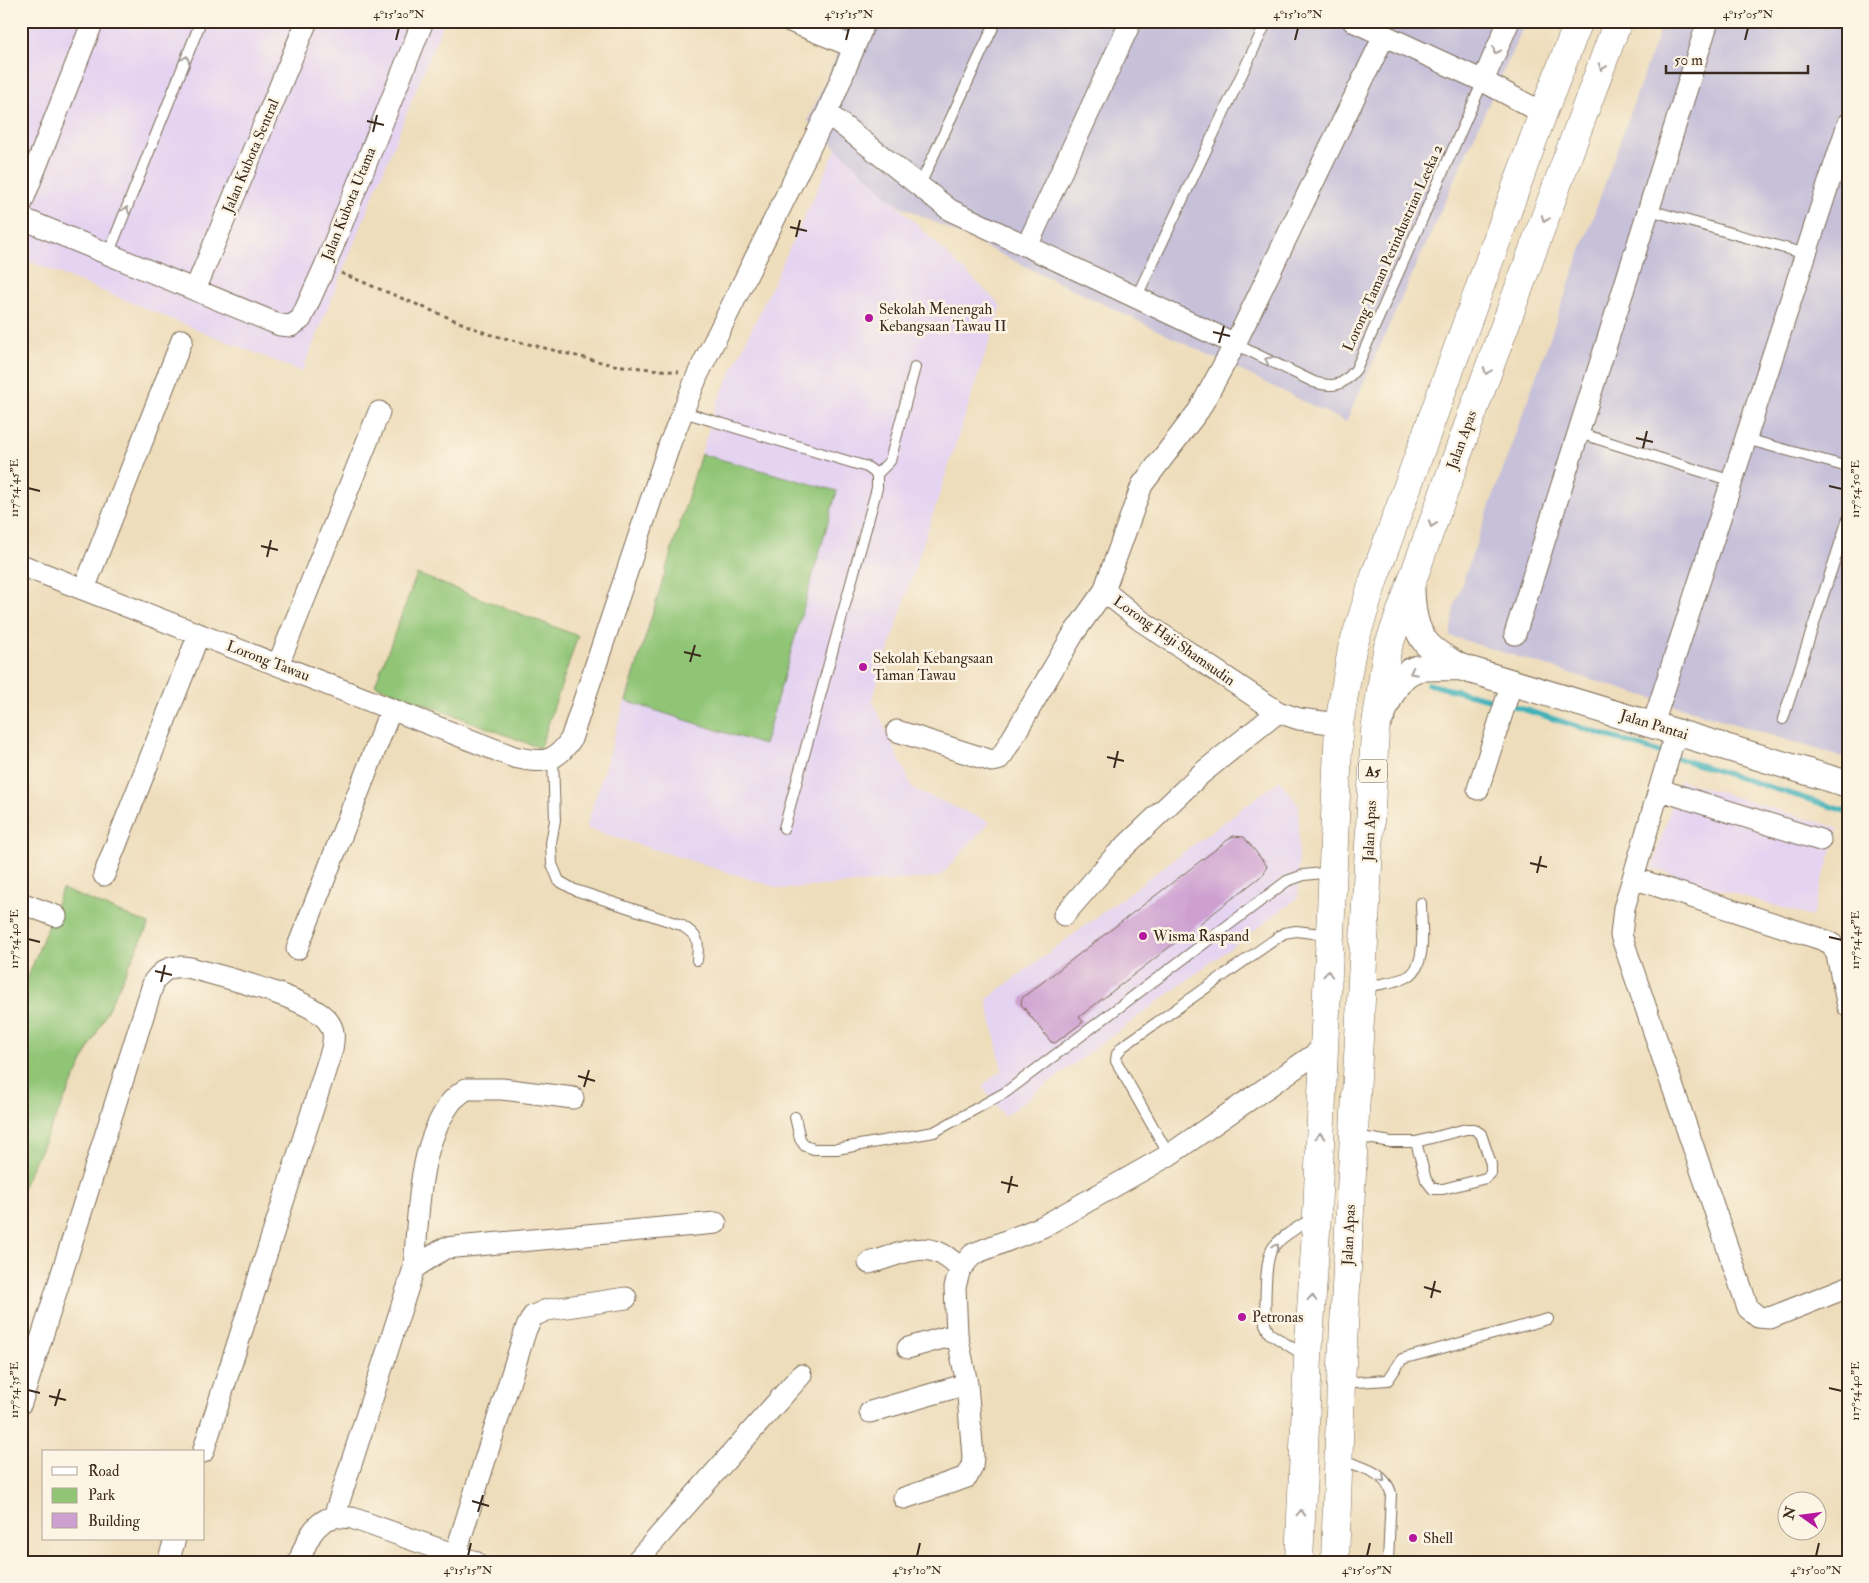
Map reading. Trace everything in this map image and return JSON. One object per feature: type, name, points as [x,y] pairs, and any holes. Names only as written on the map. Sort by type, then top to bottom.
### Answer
[{"type":"highway","name":"Jalan Apas","points":[[1335,1562],[1341,1383],[1375,731],[1387,650],[1481,388],[1618,21]]},
{"type":"highway","name":"A5","points":[[1299,1562],[1339,724],[1352,649],[1372,585],[1546,105],[1577,25]]},
{"type":"highway","points":[[1486,273],[1527,193],[1553,131],[1561,121],[1567,120],[1580,125]]},
{"type":"street","points":[[21,205],[93,21]]},
{"type":"street","name":"Jalan Kubota Sentral","points":[[195,290],[307,21]]},
{"type":"street","name":"Jalan Kubota Utama","points":[[195,290],[280,325],[291,326],[301,319],[325,266],[422,21]]},
{"type":"street","points":[[790,21],[854,48]]},
{"type":"street","points":[[553,758],[563,751],[571,739],[670,443],[698,374],[827,114],[865,21]]},
{"type":"street","points":[[1027,246],[1131,21]]},
{"type":"street","points":[[1352,21],[1483,81],[1546,105]]},
{"type":"street","points":[[1483,81],[1509,21]]},
{"type":"street","points":[[1515,634],[1708,21]]},
{"type":"street","name":"Lorong Haji Shamsudin","points":[[1339,724],[1299,719],[1278,712],[1140,620],[1104,591],[1142,485],[1199,410],[1235,344],[1384,36]]},
{"type":"street","points":[[827,114],[950,210],[1235,344]]},
{"type":"street","points":[[1848,124],[1843,154],[1806,254],[1732,481],[1668,733],[1662,782],[1624,908],[1621,935],[1748,1308],[1758,1317],[1770,1318],[1848,1288]]},
{"type":"street","points":[[21,218],[195,290]]},
{"type":"street","points":[[84,589],[182,340]]},
{"type":"street","points":[[278,665],[380,412]]},
{"type":"street","name":"Lorong Tawau","points":[[21,565],[514,758],[544,761],[553,758]]},
{"type":"street","points":[[1411,581],[1413,610],[1419,632],[1428,646],[1460,667]]},
{"type":"street","points":[[897,731],[992,760],[998,760],[1074,632],[1104,591]]},
{"type":"street","points":[[104,876],[199,634]]},
{"type":"street","points":[[1375,731],[1392,693],[1402,678],[1416,668],[1460,667]]},
{"type":"street","name":"Jalan Pantai","points":[[1460,667],[1510,689],[1848,784]]},
{"type":"street","points":[[1478,789],[1510,689]]},
{"type":"street","points":[[297,949],[391,709]]},
{"type":"street","points":[[1064,915],[1116,855],[1202,773],[1278,712]]},
{"type":"street","points":[[1662,782],[1820,840]]},
{"type":"street","points":[[1633,878],[1832,944],[1837,955],[1848,1006]]},
{"type":"street","points":[[21,903],[56,916]]},
{"type":"street","points":[[21,1403],[154,981],[168,967],[191,968],[282,995],[310,1006],[328,1020],[334,1034],[332,1049],[204,1450]]},
{"type":"street","points":[[904,1498],[967,1476],[972,1467],[973,1457],[967,1384],[957,1334],[955,1286],[960,1269],[973,1254],[1042,1227],[1169,1155],[1324,1048]]},
{"type":"street","points":[[334,1517],[414,1268],[420,1196],[426,1157],[452,1101],[466,1089],[502,1089],[573,1098]]},
{"type":"street","points":[[414,1268],[445,1248],[716,1223]]},
{"type":"street","points":[[870,1263],[924,1248],[939,1251],[951,1259],[960,1269]]},
{"type":"street","points":[[300,1562],[306,1542],[317,1526],[334,1517],[352,1518],[461,1559],[526,1329],[533,1316],[547,1310],[626,1298]]},
{"type":"street","points":[[908,1348],[957,1334]]},
{"type":"street","points":[[636,1562],[801,1375]]},
{"type":"street","points":[[870,1412],[967,1384]]},
{"type":"street","points":[[168,1562],[175,1540]]},
{"type":"lane","points":[[108,255],[201,21]]},
{"type":"lane","points":[[919,187],[996,21]]},
{"type":"lane","points":[[1136,298],[1267,21]]},
{"type":"lane","name":"Lorong Taman Perindustrian Leeka 2","points":[[1235,344],[1325,386],[1336,385],[1347,380],[1356,369],[1483,81]]},
{"type":"lane","points":[[1649,210],[1806,254]]},
{"type":"lane","points":[[784,828],[877,488],[877,474],[890,461],[915,367]]},
{"type":"lane","points":[[683,412],[867,466],[877,474]]},
{"type":"lane","points":[[1579,433],[1732,481]]},
{"type":"lane","points":[[1746,439],[1848,467]]},
{"type":"lane","points":[[1783,719],[1848,519]]},
{"type":"lane","points":[[553,758],[555,820],[550,844],[552,864],[559,881],[576,890],[681,925],[692,932],[699,943],[696,960]]},
{"type":"lane","points":[[795,1117],[800,1139],[806,1146],[814,1149],[837,1148],[934,1132],[1006,1092],[1287,882],[1304,875],[1332,872]]},
{"type":"lane","points":[[1361,988],[1407,977],[1417,968],[1421,955],[1421,903]]},
{"type":"lane","points":[[1169,1155],[1116,1061],[1117,1054],[1122,1047],[1284,933],[1296,931],[1330,935]]},
{"type":"lane","points":[[1354,1136],[1391,1142],[1416,1142],[1474,1129],[1481,1134],[1491,1164],[1491,1174],[1486,1178],[1443,1189],[1433,1188],[1426,1180],[1416,1142]]},
{"type":"lane","points":[[1308,1358],[1268,1333],[1265,1324],[1268,1260],[1273,1248],[1281,1240],[1317,1215]]},
{"type":"lane","points":[[1341,1383],[1388,1380],[1402,1359],[1548,1319]]},
{"type":"lane","points":[[1339,1459],[1380,1475],[1388,1483],[1391,1493],[1388,1562]]},
{"type":"path","points":[[325,266],[488,334],[614,365],[698,374]]},
{"type":"shaded area","points":[[21,21],[444,21],[302,372],[21,258]]},
{"type":"shaded area","points":[[754,21],[1526,21],[1346,422],[895,203],[808,121],[838,53]]},
{"type":"shaded area","points":[[1663,21],[1848,21],[1848,759],[1450,636],[1454,606]]},
{"type":"shaded area","points":[[837,147],[1001,306],[872,700],[913,789],[990,822],[939,877],[781,889],[586,828],[716,405]]},
{"type":"shaded area","points":[[1280,780],[1299,806],[1298,898],[1004,1116],[982,1086],[1002,1070],[987,999]]},
{"type":"shaded area","points":[[1679,780],[1838,828],[1812,917],[1652,868]]},
{"type":"green space","points":[[701,454],[837,491],[764,745],[626,701]]},
{"type":"green space","points":[[417,574],[578,636],[540,748],[375,685]]},
{"type":"green space","points":[[62,889],[149,924],[21,1190],[21,995]]},
{"type":"building","name":"Wisma Raspand","points":[[1233,836],[1244,837],[1267,866],[1264,874],[1079,1017],[1083,1022],[1055,1043],[1051,1042],[1021,1004],[1022,998]]},
{"type":"waterway","points":[[1428,684],[1501,702]]},
{"type":"waterway","points":[[1510,705],[1848,812]]},
{"type":"place","name":"Sekolah Menengah Kebangsaan Tawau II","points":[[869,318]]},
{"type":"place","name":"Sekolah Kebangsaan Taman Tawau","points":[[863,667]]},
{"type":"place","name":"Wisma Raspand","points":[[1143,936]]},
{"type":"place","name":"Petronas","points":[[1242,1317]]},
{"type":"place","name":"Shell","points":[[1413,1538]]}]
